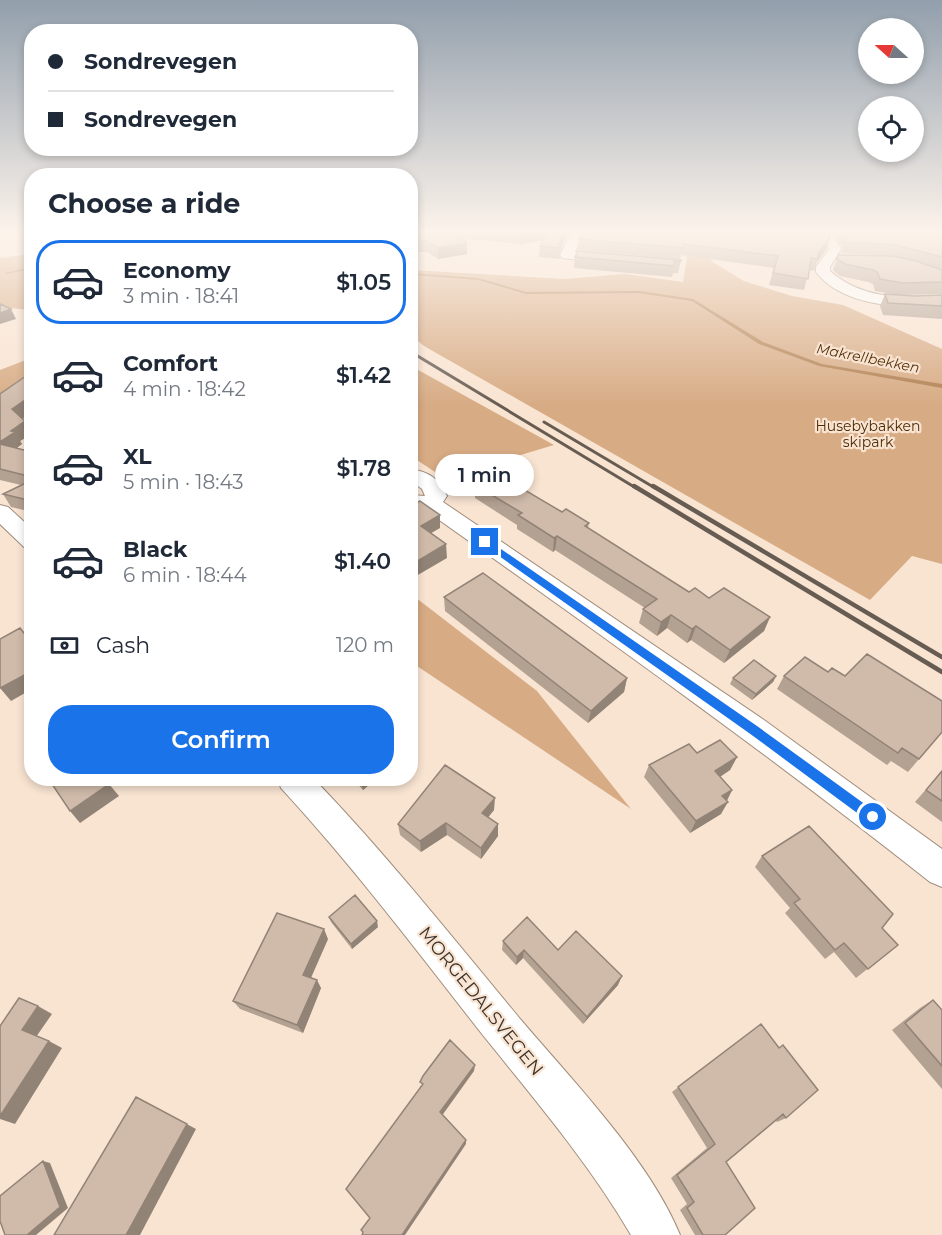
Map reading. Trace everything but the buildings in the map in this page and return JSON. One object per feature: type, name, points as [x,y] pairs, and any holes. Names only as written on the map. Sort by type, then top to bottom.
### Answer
[{"type":"street","points":[[853,291],[894,301],[942,300]]},
{"type":"street","points":[[418,478],[433,487],[436,496],[421,503]]},
{"type":"street","points":[[421,503],[752,729],[942,870]]},
{"type":"street","points":[[0,512],[24,534]]},
{"type":"street","name":"MORGEDALSVEGEN","points":[[299,786],[382,878],[596,1143],[640,1205],[657,1235]]},
{"type":"green space","points":[[0,291],[24,291],[24,309],[0,307]]},
{"type":"green space","name":"Husebybakken skipark","points":[[418,291],[775,291],[843,305],[942,349],[942,564],[912,556],[870,600],[418,341]]},
{"type":"green space","points":[[24,361],[24,397],[0,401],[0,370]]},
{"type":"green space","points":[[418,370],[554,445],[444,478],[418,461]]},
{"type":"green space","points":[[418,599],[537,691],[631,809],[418,667]]},
{"type":"waterway","name":"Makrellbekken","points":[[518,291],[526,293],[639,292],[693,300],[761,343],[821,365],[942,386]]},
{"type":"railway","points":[[418,356],[636,488]]},
{"type":"railway","points":[[544,422],[655,488]]},
{"type":"railway","points":[[634,486],[942,672]]},
{"type":"railway","points":[[653,486],[942,657]]},
{"type":"route","points":[[485,542],[612,629],[873,817]]}]
